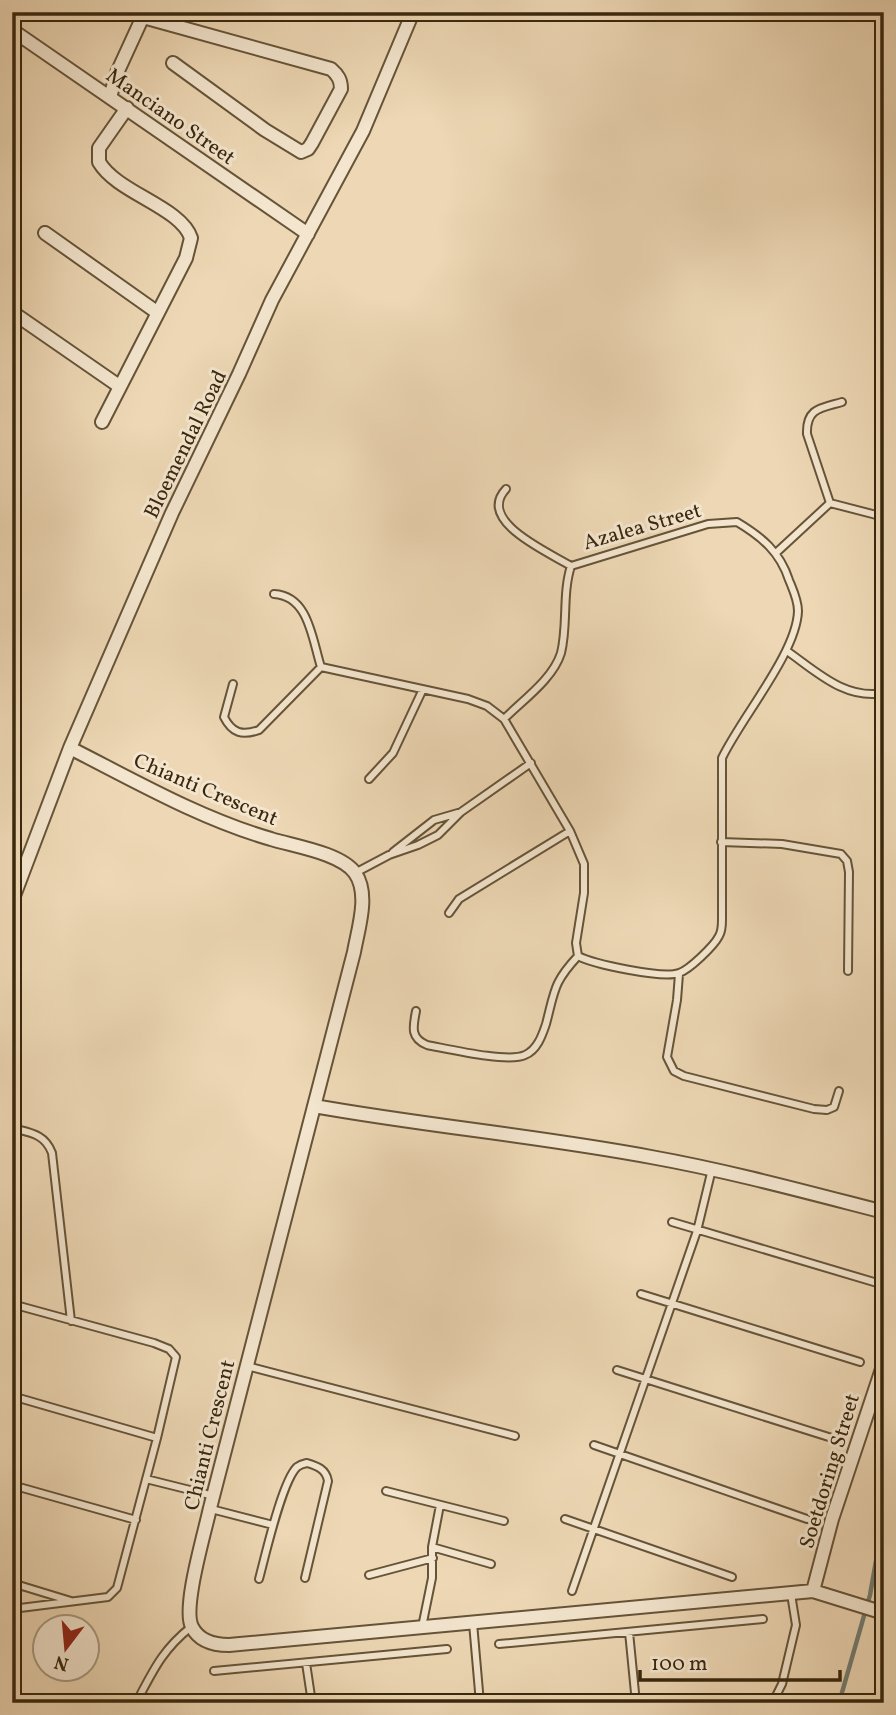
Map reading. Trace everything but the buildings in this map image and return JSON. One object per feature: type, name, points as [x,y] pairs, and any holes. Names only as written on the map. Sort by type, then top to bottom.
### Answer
[{"type":"street","name":"Bloemendal Road","points":[[12,901],[70,748],[172,513],[272,300],[363,131],[413,12]]},
{"type":"street","points":[[110,97],[117,73],[144,15],[318,64],[337,74],[341,89],[313,143],[309,149],[301,152],[265,130],[173,64]]},
{"type":"street","name":"Manciano Street","points":[[12,30],[308,234]]},
{"type":"street","points":[[102,422],[186,258],[191,238],[183,225],[112,177],[99,162],[99,148],[127,108]]},
{"type":"street","points":[[45,233],[158,313]]},
{"type":"street","points":[[12,312],[119,386]]},
{"type":"street","name":"Chianti Crescent","points":[[70,748],[238,828],[336,859],[355,873],[361,896],[361,915],[354,952],[190,1595],[191,1627]]},
{"type":"street","points":[[314,1106],[379,1118],[534,1137],[712,1169],[884,1212]]},
{"type":"street","name":"Soetdoring Street","points":[[813,1591],[832,1519],[884,1363]]},
{"type":"street","points":[[191,1627],[198,1636],[218,1645],[813,1591],[884,1613]]},
{"type":"lane","points":[[830,503],[807,434],[807,422],[819,408],[842,402]]},
{"type":"lane","points":[[504,719],[549,675],[557,662],[561,651],[566,589],[571,566],[509,527],[500,517],[500,496],[506,489]]},
{"type":"lane","points":[[830,503],[884,517]]},
{"type":"lane","points":[[776,552],[830,503]]},
{"type":"lane","name":"Azalea Street","points":[[571,566],[708,524],[737,522],[776,552],[785,566],[798,610],[787,651],[722,758],[721,930],[714,944],[679,974]]},
{"type":"lane","points":[[274,594],[291,597],[303,610],[321,667]]},
{"type":"lane","points":[[787,651],[837,687],[849,692],[884,693]]},
{"type":"lane","points":[[233,684],[224,717],[233,730],[242,734],[250,733],[259,730],[321,667]]},
{"type":"lane","points":[[321,667],[468,699],[487,706],[504,719],[570,831],[584,864],[586,877],[576,943],[578,956]]},
{"type":"lane","points":[[369,779],[393,753],[423,689]]},
{"type":"lane","points":[[355,873],[389,855],[438,835],[461,812],[531,763]]},
{"type":"lane","points":[[389,855],[434,820],[461,812]]},
{"type":"lane","points":[[449,913],[459,899],[570,831]]},
{"type":"lane","points":[[721,842],[782,844],[841,854],[847,861],[849,872],[848,971]]},
{"type":"lane","points":[[578,956],[601,965],[660,974],[679,974],[667,1057],[674,1071],[684,1076],[814,1110],[834,1107],[839,1091]]},
{"type":"lane","points":[[416,1010],[413,1034],[418,1041],[427,1045],[502,1057],[528,1054],[542,1035],[554,986],[578,956]]},
{"type":"lane","points":[[12,1128],[43,1138],[52,1153],[71,1321]]},
{"type":"lane","points":[[572,1591],[697,1231],[712,1169]]},
{"type":"lane","points":[[671,1222],[884,1285]]},
{"type":"lane","points":[[641,1294],[860,1362]]},
{"type":"lane","points":[[12,1304],[155,1343],[174,1353],[176,1357],[158,1437],[116,1591],[108,1597],[12,1609]]},
{"type":"lane","points":[[247,1366],[515,1436]]},
{"type":"lane","points":[[618,1370],[835,1439]]},
{"type":"lane","points":[[12,1396],[158,1437]]},
{"type":"lane","points":[[594,1445],[807,1519]]},
{"type":"lane","points":[[259,1579],[273,1525],[291,1475],[296,1467],[307,1463],[318,1466],[325,1472],[328,1481],[305,1578]]},
{"type":"lane","points":[[146,1479],[273,1525]]},
{"type":"lane","points":[[12,1485],[136,1520]]},
{"type":"lane","points":[[386,1491],[504,1521]]},
{"type":"lane","points":[[422,1628],[432,1578],[432,1547],[440,1504]]},
{"type":"lane","points":[[565,1519],[732,1577]]},
{"type":"lane","points":[[432,1547],[491,1564]]},
{"type":"lane","points":[[369,1575],[433,1558]]},
{"type":"lane","points":[[12,1583],[74,1602]]},
{"type":"lane","points":[[754,1703],[775,1698],[782,1684],[796,1625],[791,1592]]},
{"type":"lane","points":[[499,1644],[763,1619]]},
{"type":"lane","points":[[473,1623],[480,1703]]},
{"type":"lane","points":[[136,1703],[158,1661],[172,1642],[191,1627]]},
{"type":"lane","points":[[629,1632],[636,1703]]},
{"type":"lane","points":[[214,1671],[447,1649]]},
{"type":"lane","points":[[306,1663],[312,1703]]},
{"type":"waterway","points":[[839,1703],[870,1595],[884,1516]]}]
